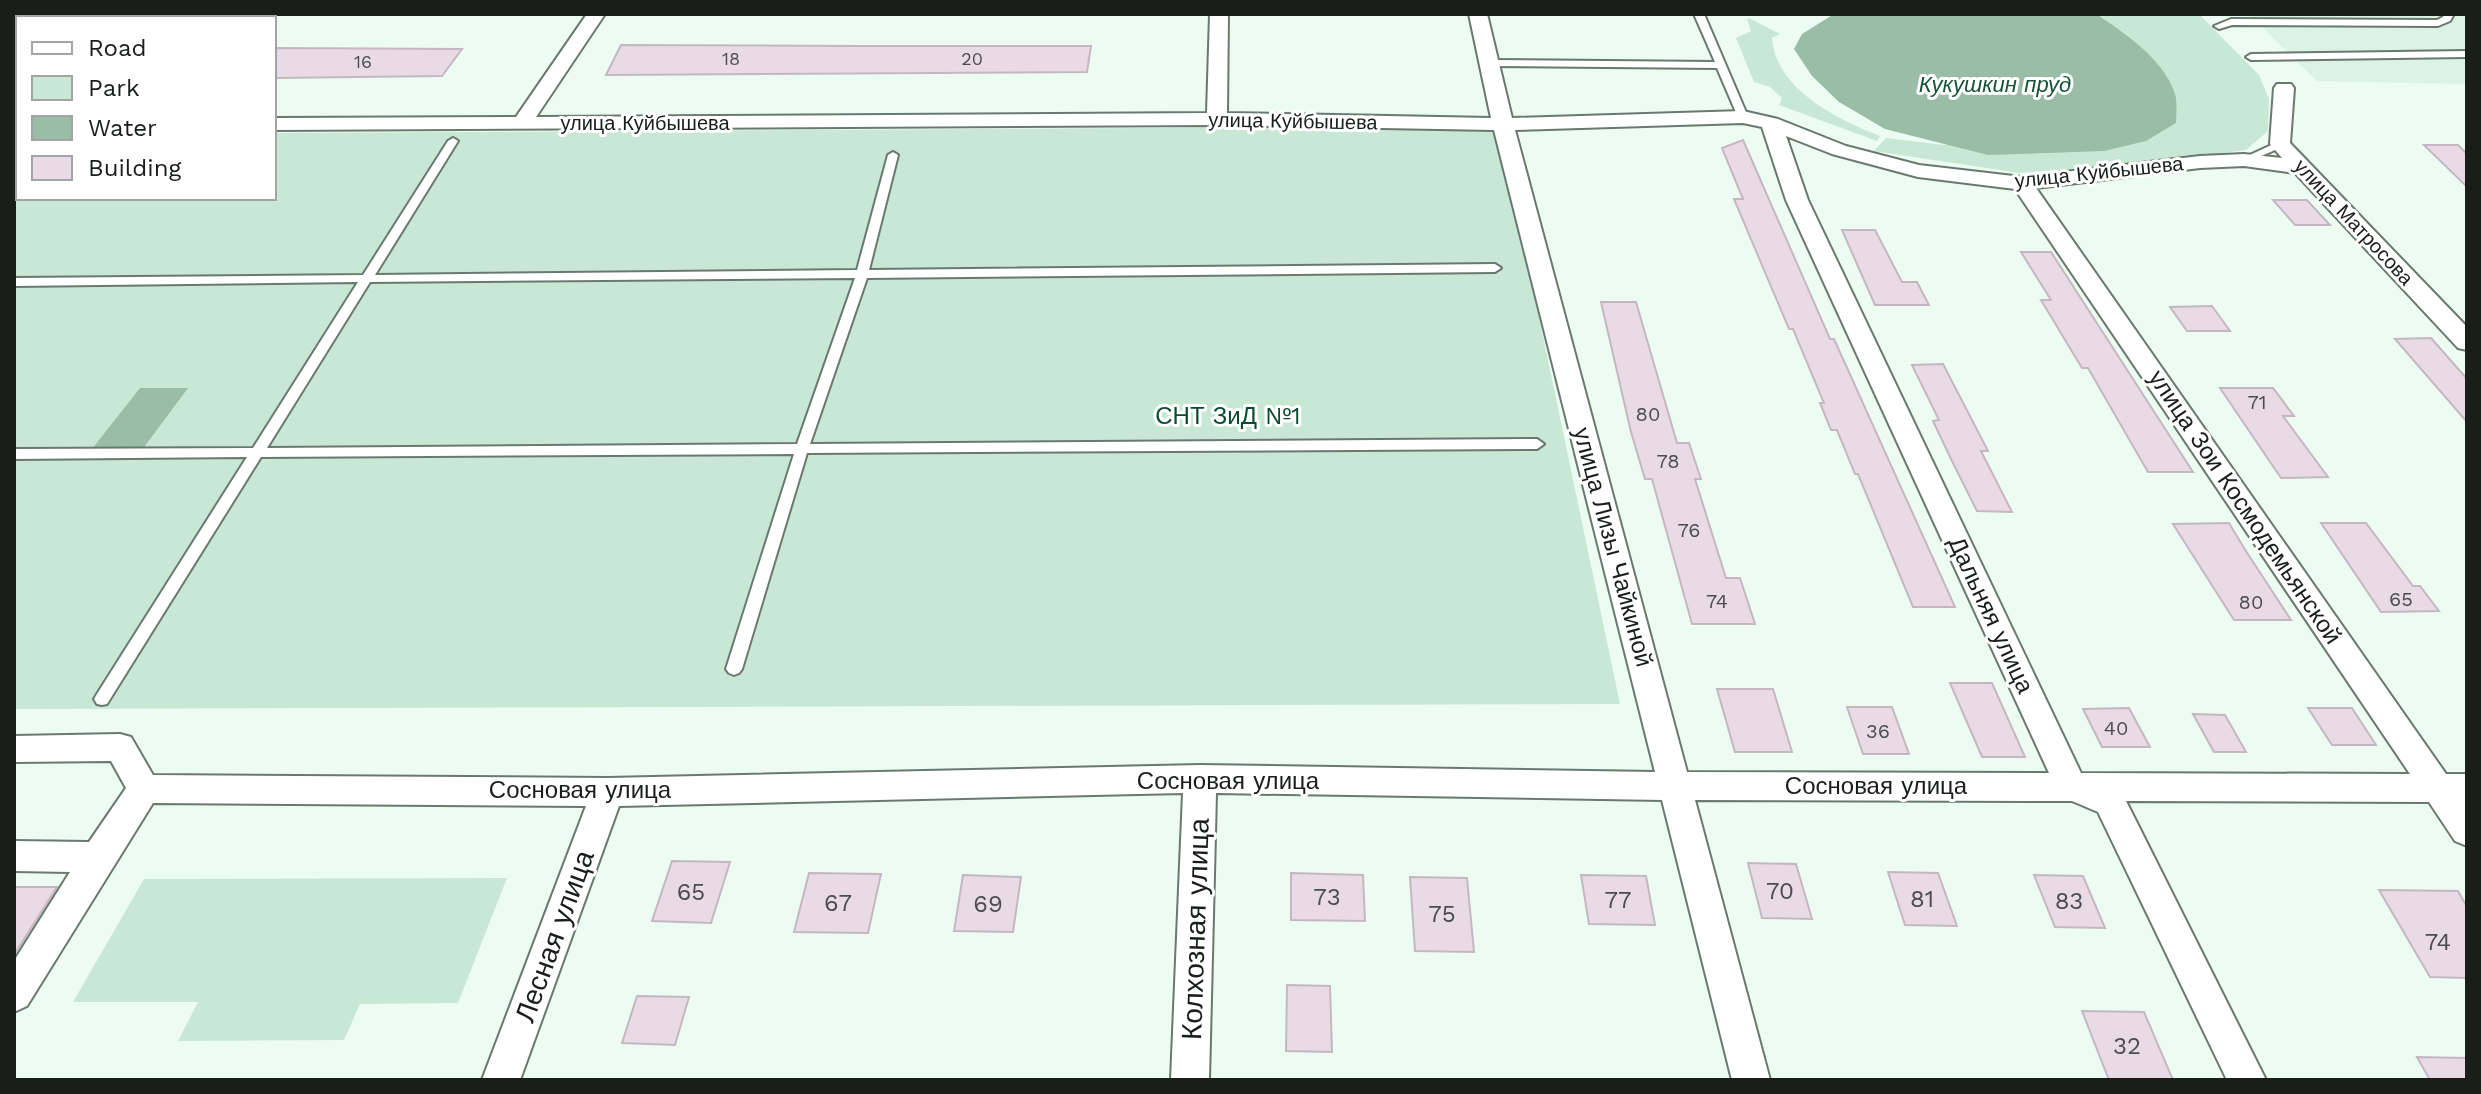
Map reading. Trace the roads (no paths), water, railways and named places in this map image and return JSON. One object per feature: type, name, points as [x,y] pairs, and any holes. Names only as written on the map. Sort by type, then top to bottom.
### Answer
[{"type":"street","points":[[521,124],[596,14]]},
{"type":"street","points":[[1217,119],[1219,14]]},
{"type":"street","name":"улица Лизы Чайкиной","points":[[1478,14],[1503,124],[1751,1080]]},
{"type":"street","name":"улица Матросова","points":[[2284,88],[2280,144],[2467,342]]},
{"type":"street","name":"улица Куйбышева","points":[[276,124],[1217,119],[1503,124],[1743,117],[1771,123],[1839,150],[1918,171],[2022,183],[2244,160],[2302,167]]},
{"type":"street","name":"Дальняя улица","points":[[1771,123],[1797,200],[2071,786]]},
{"type":"street","name":"улица Зои Космодемьянской","points":[[2022,183],[2452,788],[2467,831]]},
{"type":"street","points":[[14,749],[120,747],[144,789],[98,857],[14,994]]},
{"type":"street","name":"Сосновая улица","points":[[144,789],[608,792],[1200,779],[1676,786],[2452,788]]},
{"type":"street","name":"Колхозная улица","points":[[1190,1080],[1200,779]]},
{"type":"street","points":[[2071,786],[2110,802],[2247,1080]]},
{"type":"street","name":"Лесная улица","points":[[501,1080],[608,792]]},
{"type":"street","points":[[14,856],[98,857]]},
{"type":"lane","points":[[1699,14],[1743,117]]},
{"type":"lane","points":[[2259,14],[2268,22]]},
{"type":"lane","points":[[2316,14],[2325,22]]},
{"type":"lane","points":[[2378,14],[2388,23]]},
{"type":"lane","points":[[2219,26],[2231,22],[2438,23],[2447,19],[2449,14]]},
{"type":"lane","points":[[2251,57],[2467,54]]},
{"type":"lane","points":[[1489,63],[1720,65]]},
{"type":"lane","points":[[102,699],[453,141]]},
{"type":"lane","points":[[2244,160],[2280,144]]},
{"type":"lane","points":[[734,669],[802,449],[862,274],[893,155]]},
{"type":"lane","points":[[14,282],[1495,268]]},
{"type":"lane","points":[[14,454],[1537,444]]},
{"type":"water","name":"Кукушкин пруд","points":[[1834,14],[2097,14],[2141,47],[2161,68],[2175,95],[2176,123],[2146,141],[2104,151],[1988,155],[1885,129],[1839,102],[1812,76],[1794,49],[1802,34]]},
{"type":"water","points":[[140,388],[188,388],[139,454],[88,454]]},
{"type":"park label","name":"СНТ ЗиД №1","points":[[1228,416]]}]
